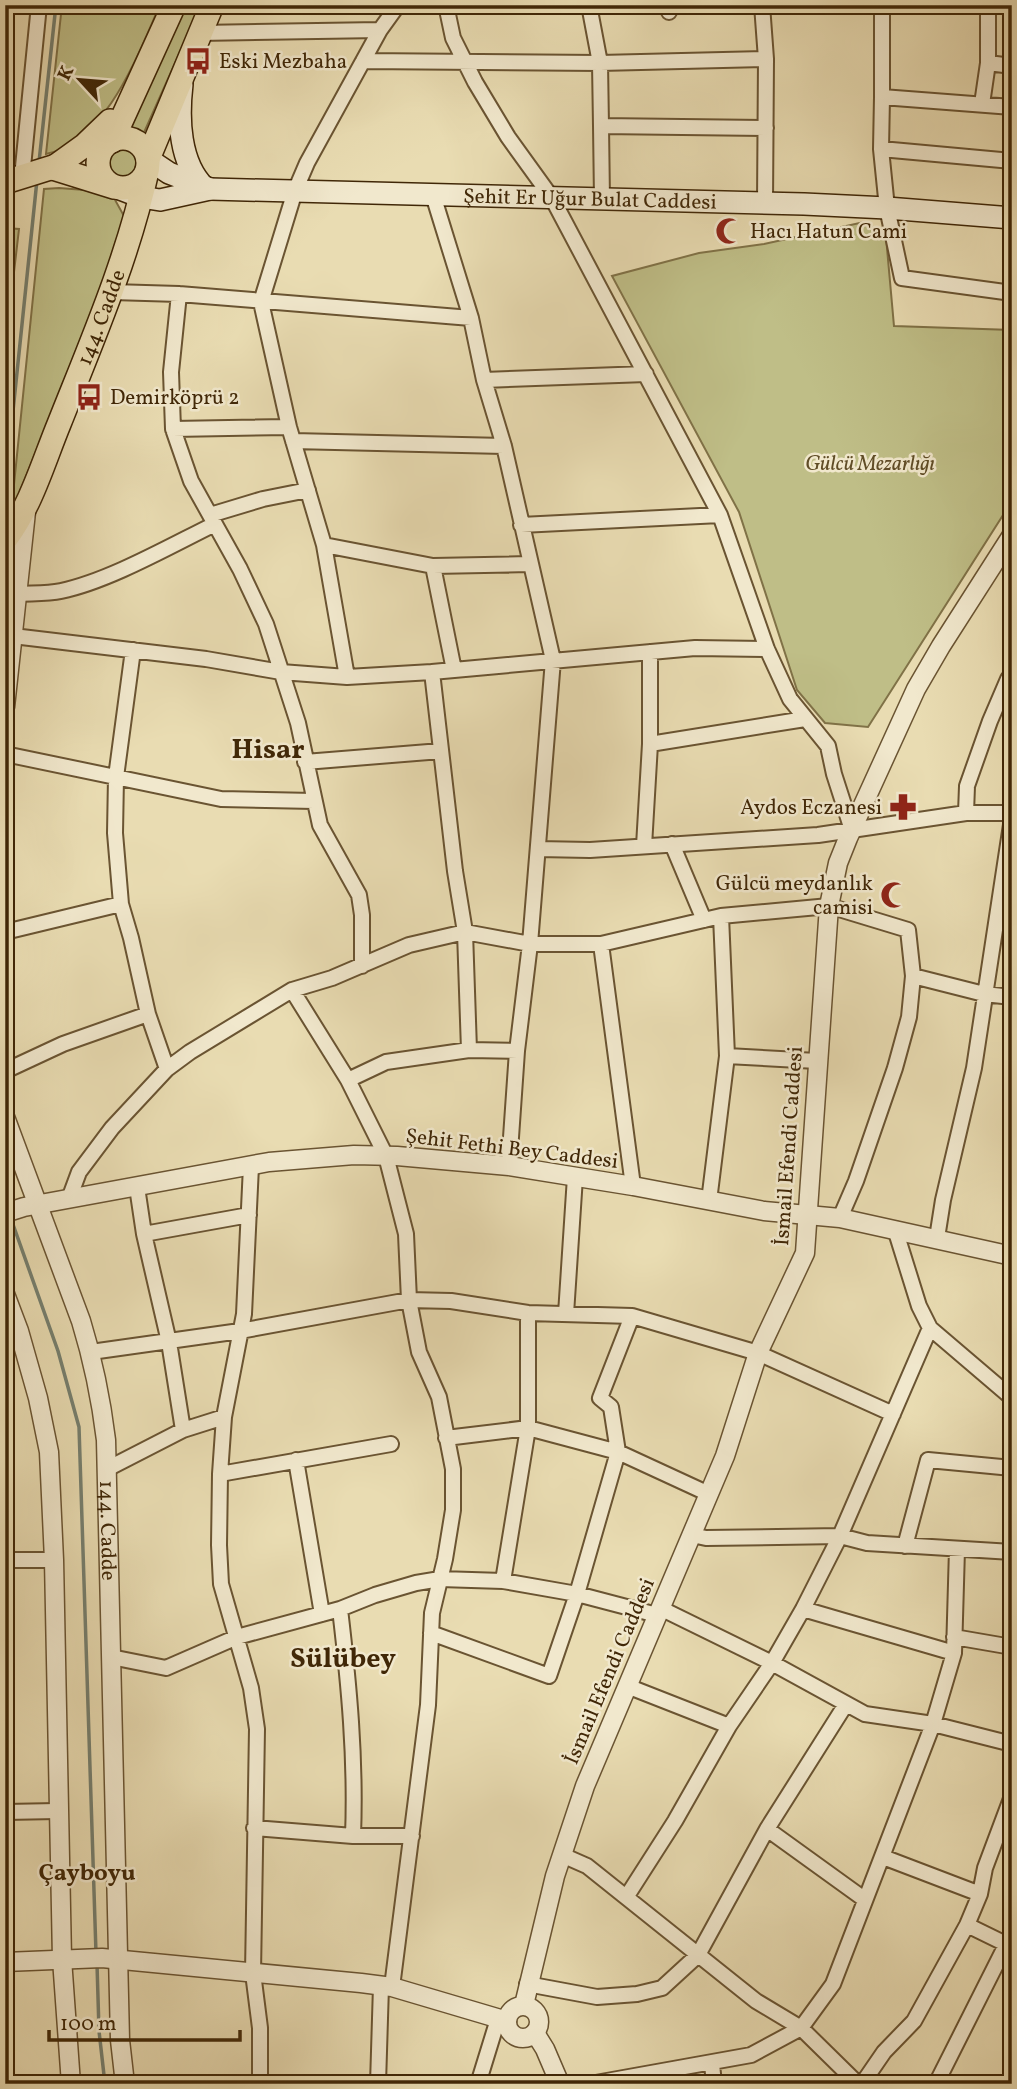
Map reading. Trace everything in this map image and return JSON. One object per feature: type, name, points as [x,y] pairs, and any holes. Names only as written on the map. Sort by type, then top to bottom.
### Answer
[{"type":"main road","points":[[115,187],[108,183],[99,170],[100,153],[109,143],[174,5]]},
{"type":"main road","name":"144. Cadde","points":[[26,504],[111,292],[141,197],[148,165],[186,64],[212,5]]},
{"type":"main road","points":[[186,64],[180,103],[183,139],[192,172],[207,189]]},
{"type":"main road","points":[[53,168],[107,125],[140,80]]},
{"type":"main road","points":[[14,180],[53,168],[109,143],[128,139],[143,147],[148,165],[138,184],[123,188],[53,168]]},
{"type":"main road","name":"Şehit Er Uğur Bulat Caddesi","points":[[148,165],[207,189]]},
{"type":"main road","name":"Şehit Er Uğur Bulat Caddesi","points":[[115,187],[141,197],[160,200],[207,189],[765,203],[887,208],[1012,218]]},
{"type":"main road","points":[[8,536],[26,504]]},
{"type":"street","points":[[14,180],[39,5]]},
{"type":"street","points":[[346,677],[324,545],[291,434],[261,302],[295,191],[307,163],[380,30],[398,5]]},
{"type":"street","points":[[446,5],[453,38],[465,62],[508,137],[552,198],[720,514],[767,649],[790,699],[828,746],[834,775],[852,830]]},
{"type":"street","points":[[589,5],[600,63],[602,199]]},
{"type":"street","points":[[762,5],[766,59],[765,203]]},
{"type":"street","points":[[882,5],[881,149],[887,208],[902,278],[1012,293]]},
{"type":"street","points":[[982,104],[988,63],[988,5]]},
{"type":"street","points":[[199,33],[380,30]]},
{"type":"street","points":[[363,61],[600,63],[766,59]]},
{"type":"street","points":[[988,63],[1012,66]]},
{"type":"street","points":[[881,97],[1012,107]]},
{"type":"street","points":[[601,126],[766,128]]},
{"type":"street","points":[[881,149],[1012,161]]},
{"type":"street","points":[[433,195],[471,318],[553,660],[509,1167]]},
{"type":"street","points":[[111,292],[179,294],[471,318]]},
{"type":"street","points":[[179,294],[171,372],[173,429],[191,481],[240,569],[266,624],[298,723],[304,762],[320,825],[359,895],[362,915],[362,966]]},
{"type":"street","points":[[484,380],[646,374]]},
{"type":"street","points":[[173,429],[503,446]]},
{"type":"street","points":[[17,594],[60,591],[92,580],[146,558],[212,520],[263,499],[308,490]]},
{"type":"street","name":"144. Cadde","points":[[5,707],[26,504]]},
{"type":"street","points":[[522,525],[720,514]]},
{"type":"street","name":"İsmail Efendi Caddesi","points":[[524,2005],[527,1984],[562,1854],[585,1786],[709,1494],[732,1436],[758,1353],[802,1262],[807,1241],[829,906],[838,863],[916,689],[1010,541]]},
{"type":"street","points":[[324,545],[433,566],[529,564]]},
{"type":"street","points":[[433,566],[454,670]]},
{"type":"street","points":[[13,636],[133,650],[281,672],[346,677],[432,672],[695,648],[767,649]]},
{"type":"street","points":[[133,650],[116,777],[115,833],[121,904],[148,1014],[167,1069]]},
{"type":"street","points":[[644,846],[650,744],[650,652]]},
{"type":"street","points":[[432,672],[455,871],[465,932],[469,1050]]},
{"type":"street","points":[[967,813],[967,786],[990,721],[1009,679],[1012,679]]},
{"type":"street","points":[[650,744],[805,719]]},
{"type":"street","points":[[304,762],[442,751]]},
{"type":"street","points":[[5,754],[221,799],[314,801]]},
{"type":"street","points":[[538,849],[590,850],[818,835],[967,813],[1012,816],[974,1068],[943,1200],[937,1238]]},
{"type":"street","points":[[672,844],[704,920]]},
{"type":"street","points":[[5,932],[121,904]]},
{"type":"street","points":[[69,1199],[79,1172],[112,1128],[167,1069],[292,990],[362,966],[409,946],[465,932],[530,944],[601,944],[721,916],[829,906],[908,930],[913,976],[909,1017],[898,1059],[856,1181],[840,1218]]},
{"type":"street","points":[[709,1201],[727,1056],[721,916]]},
{"type":"street","points":[[601,944],[632,1186]]},
{"type":"street","points":[[913,976],[984,994],[1012,997]]},
{"type":"street","points":[[292,990],[348,1080],[386,1156],[406,1234],[409,1300],[419,1352],[439,1397],[453,1469],[453,1510],[430,1633],[428,1705],[412,1836],[386,1986],[378,2084]]},
{"type":"street","points":[[5,1071],[63,1044],[148,1014]]},
{"type":"street","points":[[348,1080],[386,1062],[469,1050],[517,1051]]},
{"type":"street","points":[[727,1056],[817,1061]]},
{"type":"street","name":"144. Cadde","points":[[5,1117],[31,1206],[91,1352],[103,1414],[107,1469],[111,1657],[110,1959],[125,2084]]},
{"type":"street","name":"Şehit Fethi Bey Caddesi","points":[[5,1213],[251,1166],[327,1157],[386,1156],[509,1167],[709,1201],[808,1216],[840,1218],[1012,1256]]},
{"type":"street","points":[[251,1166],[244,1314],[224,1417],[219,1545],[221,1584],[251,1688],[257,1729],[253,1973],[260,2028],[260,2084]]},
{"type":"street","points":[[566,1314],[575,1177]]},
{"type":"street","points":[[137,1187],[144,1234],[169,1342],[183,1430]]},
{"type":"street","points":[[144,1234],[249,1215]]},
{"type":"street","points":[[895,1229],[919,1306],[930,1328],[1012,1398]]},
{"type":"street","points":[[5,1294],[19,1331],[46,1429],[50,1464],[57,1811],[69,1958],[71,2084]]},
{"type":"street","points":[[91,1352],[240,1331],[409,1300],[451,1301],[528,1313],[632,1316],[758,1353],[893,1414]]},
{"type":"street","points":[[503,1581],[528,1428],[528,1313]]},
{"type":"street","points":[[430,1633],[549,1676],[577,1594],[618,1452],[611,1407],[600,1398],[632,1316]]},
{"type":"street","points":[[627,1896],[803,1609],[840,1536],[930,1328]]},
{"type":"street","points":[[107,1469],[183,1430],[224,1417]]},
{"type":"street","points":[[446,1438],[528,1428],[618,1452],[709,1494]]},
{"type":"street","points":[[220,1474],[391,1444]]},
{"type":"street","points":[[296,1460],[322,1614]]},
{"type":"street","points":[[905,1546],[928,1460],[1012,1468]]},
{"type":"street","points":[[692,1535],[719,1538],[840,1536],[866,1543],[1012,1552]]},
{"type":"street","points":[[590,2084],[751,2055],[801,2028],[833,1984],[933,1724],[954,1653],[957,1549]]},
{"type":"street","points":[[5,1560],[54,1560]]},
{"type":"street","points":[[111,1657],[166,1668],[237,1637],[340,1609],[375,1595],[440,1579],[503,1581],[658,1612],[772,1663],[864,1714],[933,1724],[1012,1744]]},
{"type":"street","points":[[340,1609],[351,1703],[355,1786],[352,1836]]},
{"type":"street","points":[[803,1609],[954,1653]]},
{"type":"street","points":[[954,1637],[1012,1647]]},
{"type":"street","points":[[627,1686],[729,1726]]},
{"type":"street","points":[[527,1984],[597,1997],[638,1994],[662,1988],[698,1955],[767,1829],[846,1704]]},
{"type":"street","points":[[562,1854],[587,1866],[756,2001],[801,2028],[860,2084],[884,2052],[914,2021],[967,1925],[1012,1796]]},
{"type":"street","points":[[5,1812],[57,1811]]},
{"type":"street","points":[[254,1828],[352,1836],[412,1836]]},
{"type":"street","points":[[767,1829],[864,1899]]},
{"type":"street","points":[[883,1857],[980,1894]]},
{"type":"street","points":[[936,2084],[1010,1941],[967,1925]]},
{"type":"street","points":[[5,1962],[69,1958],[110,1959],[386,1986],[503,2020],[516,2036],[526,2038],[538,2028],[539,2018],[533,2009],[524,2005],[514,2009],[503,2020],[478,2084]]},
{"type":"street","points":[[535,2033],[561,2084]]},
{"type":"street","points":[[712,2064],[714,2084]]},
{"type":"green space","points":[[62,5],[160,5],[130,71],[103,115],[67,146],[46,154]]},
{"type":"green space","points":[[186,5],[201,5],[142,137],[130,129]]},
{"type":"green space","points":[[123,147],[134,152],[139,163],[134,174],[123,179],[112,174],[107,163],[112,152]]},
{"type":"green space","points":[[44,189],[85,190],[114,198],[124,216],[101,288],[11,514]]},
{"type":"green space","name":"Gülcü Mezarlığı","points":[[864,222],[886,237],[894,326],[1012,330],[1012,501],[868,727],[825,723],[797,690],[739,512],[612,276],[699,253],[764,244]]},
{"type":"green space","points":[[5,228],[19,229],[9,315],[5,314]]},
{"type":"waterway","points":[[39,162],[56,5]]},
{"type":"waterway","points":[[5,488],[37,180]]},
{"type":"waterway","points":[[10,1216],[58,1351],[79,1427],[96,1953]]},
{"type":"waterway","points":[[97,1964],[99,2031],[105,2084]]},
{"type":"place","name":"Eski Mezbaha","points":[[198,61]]},
{"type":"place","name":"Hacı Hatun Cami","points":[[729,231]]},
{"type":"place","name":"Demirköprü 2","points":[[89,397]]},
{"type":"place","name":"Aydos Eczanesi","points":[[903,807]]},
{"type":"place","name":"Gülcü meydanlık camisi","points":[[894,895]]},
{"type":"district","name":"Hisar","points":[[268,748]]},
{"type":"district","name":"Sülübey","points":[[343,1657]]},
{"type":"district","name":"Çayboyu","points":[[87,1872]]}]
